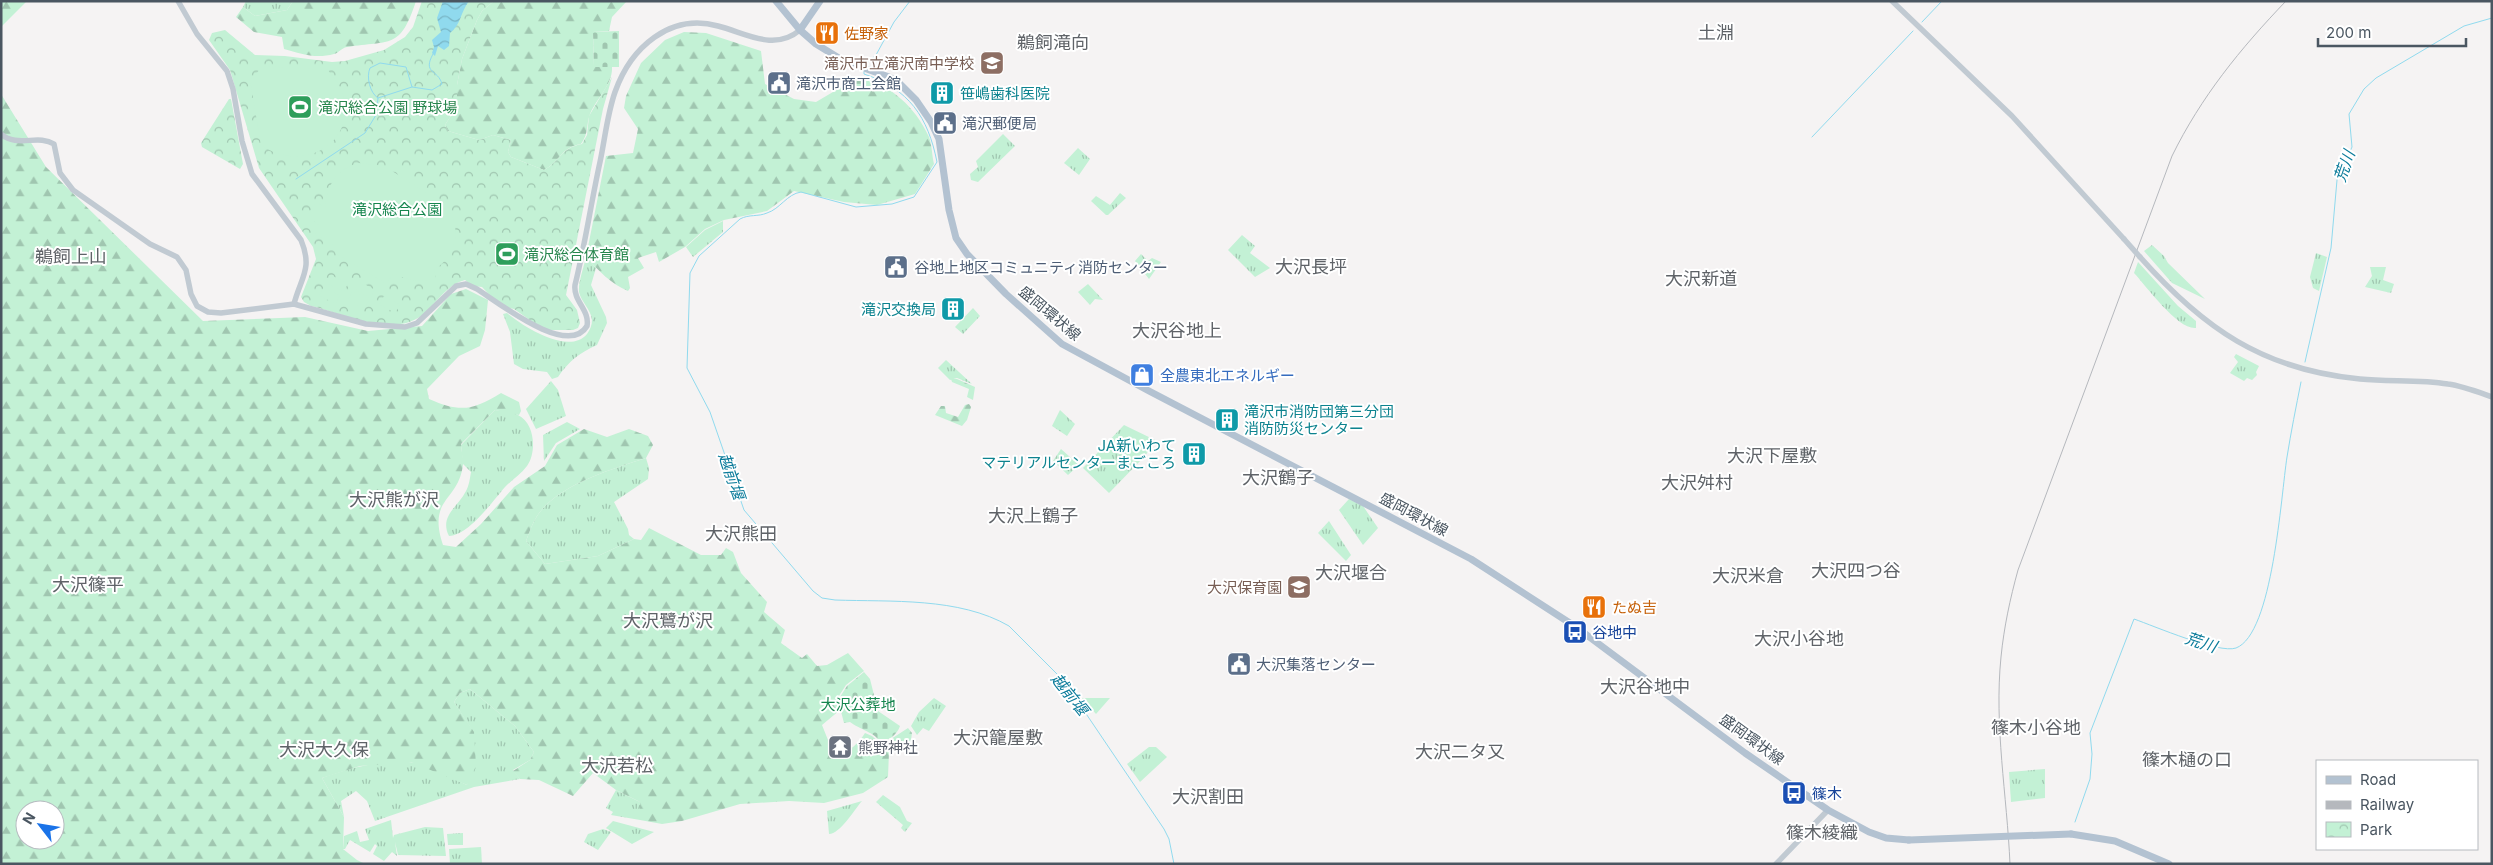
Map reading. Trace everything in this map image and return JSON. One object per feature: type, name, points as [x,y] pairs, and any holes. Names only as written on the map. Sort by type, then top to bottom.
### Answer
[{"type":"main road","name":"盛岡環状線","points":[[776,1],[800,30],[832,54],[899,83],[916,100],[931,122],[939,139],[949,210],[956,238],[966,254],[1006,294],[1062,344],[1140,387],[1471,559],[1576,628],[1745,753],[1828,810],[1868,832],[1886,838],[1909,840],[2071,834],[2115,840],[2169,864]]},
{"type":"main road","points":[[800,30],[820,1]]},
{"type":"street","points":[[178,1],[197,34],[227,71],[233,89],[242,141],[252,174],[301,240],[305,250],[307,269],[294,304]]},
{"type":"street","points":[[1892,1],[2012,116],[2170,291],[2207,323],[2248,348],[2298,368],[2360,379],[2449,384],[2492,397]]},
{"type":"street","points":[[1,134],[12,141],[43,139],[54,144],[60,173],[73,190],[150,244],[176,257],[186,270],[191,294],[197,306],[208,312],[221,313],[294,304],[366,324],[405,327],[417,323],[456,286],[466,284],[544,330],[571,338],[580,335],[588,326],[584,309],[576,300],[575,285],[604,130],[616,91],[634,56],[658,33],[682,24],[701,22],[765,41],[793,36],[800,30]]},
{"type":"street","points":[[1776,864],[1828,810]]},
{"type":"green space","points":[[1,1],[27,1],[1,27]]},
{"type":"green space","points":[[246,1],[293,1],[287,10],[255,16],[243,7]]},
{"type":"green space","points":[[293,1],[416,1],[405,28],[392,40],[347,47],[336,53],[321,56],[284,49],[282,37],[254,32],[236,17],[243,7],[255,16],[287,10]]},
{"type":"green space","name":"滝沢総合公園","points":[[422,1],[494,1],[482,11],[477,20],[462,59],[457,85],[457,106],[445,125],[448,131],[479,140],[493,135],[511,140],[508,152],[511,157],[544,170],[569,148],[582,144],[587,135],[589,116],[612,77],[603,109],[566,295],[577,310],[580,323],[578,328],[573,330],[544,330],[514,309],[500,306],[482,287],[473,286],[465,280],[449,288],[427,311],[415,320],[401,324],[387,325],[356,319],[311,306],[304,302],[301,297],[316,259],[313,247],[259,168],[230,70],[209,40],[212,33],[225,30],[255,55],[285,56],[332,62],[345,61],[384,50],[405,37],[413,27]]},
{"type":"green space","points":[[494,1],[627,1],[612,17],[609,31],[593,32],[594,66],[612,67],[612,73],[590,114],[584,140],[581,144],[569,148],[544,170],[511,157],[508,152],[511,140],[493,135],[479,140],[448,131],[445,125],[457,106],[457,85],[462,59],[477,20],[482,11]]},
{"type":"green space","points":[[619,31],[619,67],[594,67],[593,32]]},
{"type":"green space","points":[[684,32],[706,33],[761,51],[765,84],[794,99],[816,102],[860,76],[882,85],[901,99],[917,116],[929,137],[934,164],[915,194],[877,205],[844,202],[794,191],[767,211],[724,220],[705,229],[685,247],[659,262],[656,252],[638,258],[644,268],[628,277],[630,288],[628,291],[616,285],[586,257],[606,156],[633,153],[638,129],[624,108],[626,96],[641,63],[665,40]]},
{"type":"green space","name":"滝沢総合公園 野球場","points":[[263,66],[328,70],[342,92],[345,110],[342,126],[335,139],[323,149],[309,155],[293,156],[277,153],[261,145],[250,80]]},
{"type":"green space","points":[[1,94],[46,167],[203,321],[305,317],[368,331],[422,326],[451,294],[466,289],[488,300],[485,330],[480,346],[459,356],[427,389],[429,399],[458,408],[467,408],[501,393],[519,402],[521,411],[519,415],[495,410],[461,444],[463,462],[460,476],[456,486],[441,508],[439,517],[439,529],[443,545],[456,547],[481,524],[514,487],[545,466],[557,445],[584,429],[607,437],[629,429],[648,436],[653,445],[646,458],[602,473],[571,487],[546,505],[537,516],[526,541],[545,564],[598,556],[634,539],[641,540],[649,528],[701,555],[721,555],[726,548],[733,552],[741,573],[767,602],[764,612],[785,630],[781,643],[802,658],[807,654],[817,666],[827,665],[848,653],[864,671],[846,685],[837,699],[840,710],[822,725],[834,755],[840,756],[857,744],[865,733],[880,743],[888,741],[908,728],[912,733],[911,740],[903,747],[896,745],[889,752],[888,777],[863,793],[824,803],[789,801],[740,804],[682,821],[662,824],[640,820],[640,802],[616,790],[593,773],[573,796],[539,780],[520,779],[513,771],[530,760],[534,752],[515,726],[470,689],[460,693],[454,702],[474,732],[476,766],[467,785],[411,762],[360,766],[322,778],[344,817],[343,849],[365,864],[1,864]]},
{"type":"green space","points":[[229,99],[231,99],[243,164],[240,169],[202,147],[201,143]]},
{"type":"green space","points":[[1003,134],[1015,146],[978,182],[971,180],[970,174],[978,167],[976,161]]},
{"type":"green space","points":[[1078,148],[1090,159],[1079,175],[1064,163]]},
{"type":"green space","points":[[359,163],[384,166],[440,201],[448,209],[453,218],[455,237],[449,255],[434,270],[436,278],[414,280],[393,273],[387,284],[335,253],[338,248],[315,234],[320,226],[307,216],[316,202],[325,207],[328,192],[338,174],[344,169]]},
{"type":"green space","points":[[1120,193],[1126,198],[1108,215],[1091,201],[1096,196],[1110,205]]},
{"type":"green space","points":[[723,221],[723,232],[693,257],[686,247],[705,230]]},
{"type":"green space","points":[[1242,235],[1255,246],[1250,253],[1270,268],[1255,277],[1228,250]]},
{"type":"green space","points":[[2152,245],[2205,299],[2172,283],[2144,251]]},
{"type":"green space","points":[[2316,253],[2327,257],[2319,291],[2313,288],[2310,277]]},
{"type":"green space","points":[[1141,254],[1148,261],[1152,258],[1161,262],[1149,279],[1135,261]]},
{"type":"green space","points":[[586,257],[596,268],[591,285],[607,323],[597,345],[575,358],[558,377],[552,379],[547,372],[523,369],[514,364],[510,332],[503,314],[507,313],[534,331],[558,340],[569,342],[579,340],[587,334],[592,320],[579,292],[580,279]]},
{"type":"green space","points":[[2138,262],[2178,306],[2196,321],[2196,328],[2189,327],[2181,322],[2155,297],[2134,273]]},
{"type":"green space","points":[[2370,267],[2386,267],[2383,280],[2394,284],[2391,293],[2365,287],[2372,276]]},
{"type":"green space","points":[[331,275],[348,284],[343,292],[327,283]]},
{"type":"green space","points":[[359,281],[375,290],[370,298],[355,289]]},
{"type":"green space","points":[[1088,284],[1103,300],[1095,299],[1090,305],[1078,292]]},
{"type":"green space","points":[[324,287],[340,296],[335,304],[319,295]]},
{"type":"green space","points":[[353,291],[369,301],[364,309],[348,299]]},
{"type":"green space","points":[[384,296],[400,305],[395,313],[379,304]]},
{"type":"green space","points":[[973,308],[980,316],[963,334],[955,327]]},
{"type":"green space","points":[[2236,354],[2259,366],[2256,372],[2257,375],[2252,380],[2247,378],[2244,381],[2230,373],[2238,362],[2234,357]]},
{"type":"green space","points":[[946,360],[972,384],[957,378],[950,380],[938,368]]},
{"type":"green space","points":[[951,379],[957,379],[975,387],[973,400],[967,397],[969,389],[952,382]]},
{"type":"green space","points":[[551,381],[558,390],[566,416],[536,429],[526,409]]},
{"type":"green space","points":[[969,404],[971,407],[967,420],[962,426],[935,415],[941,406],[945,406],[946,413],[958,417],[965,405]]},
{"type":"green space","points":[[495,410],[516,414],[528,424],[533,438],[530,460],[525,469],[505,487],[472,524],[457,534],[449,536],[446,523],[448,517],[463,497],[471,472],[463,464],[461,445]]},
{"type":"green space","points":[[1060,410],[1075,424],[1067,436],[1052,426]]},
{"type":"green space","points":[[567,422],[580,429],[556,443],[544,461],[543,435]]},
{"type":"green space","points":[[1124,425],[1155,440],[1145,456],[1109,493],[1083,468]]},
{"type":"green space","points":[[1061,449],[1079,465],[1068,475],[1053,461]]},
{"type":"green space","points":[[646,458],[649,468],[648,479],[614,502],[628,529],[629,535],[634,539],[598,556],[545,564],[526,541],[535,519],[546,505],[558,495],[586,479]]},
{"type":"green space","points":[[1349,499],[1363,506],[1378,528],[1363,545],[1339,510]]},
{"type":"green space","points":[[1329,521],[1351,555],[1346,561],[1318,533]]},
{"type":"green space","name":"大沢公葬地","points":[[864,672],[870,679],[878,711],[900,726],[892,737],[880,742],[875,736],[850,722],[844,723],[838,700],[847,686]]},
{"type":"green space","points":[[470,689],[515,726],[534,752],[530,760],[513,770],[520,779],[474,787],[375,821],[367,801],[356,791],[341,801],[344,817],[322,778],[354,768],[387,762],[409,762],[438,771],[467,785],[474,733],[454,702],[460,693]]},
{"type":"green space","points":[[934,698],[946,706],[929,731],[923,728],[917,735],[911,726],[919,712]]},
{"type":"green space","points":[[1082,698],[1110,698],[1096,714]]},
{"type":"green space","points":[[1149,747],[1156,747],[1167,757],[1140,782],[1127,764]]},
{"type":"green space","points":[[2045,769],[2045,798],[2011,802],[2009,772]]},
{"type":"green space","points":[[616,790],[640,802],[640,820],[611,815],[613,812],[606,808]]},
{"type":"green space","points":[[883,795],[900,807],[907,821],[912,823],[905,832],[901,828],[903,825],[876,802]]},
{"type":"green space","points":[[862,801],[838,830],[829,834],[827,811]]},
{"type":"green space","points":[[391,820],[393,838],[394,835],[425,827],[443,828],[446,856],[398,855],[395,842],[397,856],[392,852],[384,861],[373,854],[377,846],[375,844],[370,852],[350,840],[345,849],[343,849],[344,836],[357,831],[360,842],[369,840],[365,829]]},
{"type":"green space","points":[[613,821],[654,832],[632,844],[606,828]]},
{"type":"green space","points":[[603,829],[611,832],[598,850],[584,842],[588,834]]},
{"type":"green space","points":[[463,833],[463,845],[448,845],[447,834]]},
{"type":"green space","points":[[481,847],[482,864],[450,864],[449,849]]},
{"type":"water","points":[[443,1],[469,1],[454,30],[450,33],[449,46],[444,50],[438,46],[435,56],[432,53],[434,47],[432,40],[441,32],[437,18]]},
{"type":"waterway","name":"越前堰","points":[[866,64],[876,55],[894,22],[910,1]]},
{"type":"waterway","points":[[1922,22],[1942,1]]},
{"type":"waterway","name":"荒川","points":[[2305,362],[2331,248],[2337,180],[2352,147],[2349,114],[2364,89],[2376,78],[2464,26],[2492,18]]},
{"type":"waterway","points":[[1812,137],[1913,31]]},
{"type":"waterway","points":[[296,179],[365,133],[376,115],[378,98],[375,96],[370,85],[368,76],[370,68],[380,63],[406,67],[412,87],[432,90],[442,84],[429,65],[433,54]]},
{"type":"waterway","name":"越前堰","points":[[864,71],[864,74],[880,80],[893,88],[914,107],[928,131],[937,162],[914,197],[892,204],[856,207],[801,192],[796,193],[772,211],[740,219],[699,256],[690,273],[687,368],[710,412],[744,510],[813,591],[822,598],[835,600],[901,601],[947,606],[969,610],[1009,626],[1061,678],[1070,690],[1164,829],[1169,839],[1174,864]]},
{"type":"waterway","points":[[378,98],[412,87]]},
{"type":"waterway","name":"荒川","points":[[2075,822],[2090,779],[2092,754],[2090,733],[2134,619],[2202,643],[2228,649],[2236,648],[2249,637],[2259,618],[2273,562],[2287,457],[2301,382]]},
{"type":"railway","points":[[2010,864],[2000,735],[1999,683],[2006,624],[2018,570],[2172,156],[2183,134],[2223,74],[2286,1]]},
{"type":"place","name":"佐野家","points":[[827,33]]},
{"type":"place","name":"滝沢市立滝沢南中学校","points":[[992,63]]},
{"type":"place","name":"滝沢市商工会館","points":[[779,83]]},
{"type":"place","name":"笹嶋歯科医院","points":[[942,93]]},
{"type":"place","name":"滝沢総合公園 野球場","points":[[300,107]]},
{"type":"place","name":"滝沢郵便局","points":[[945,123]]},
{"type":"place","name":"滝沢総合体育館","points":[[507,254]]},
{"type":"place","name":"谷地上地区コミュニティ消防センター","points":[[896,267]]},
{"type":"place","name":"滝沢交換局","points":[[953,309]]},
{"type":"place","name":"全農東北エネルギー","points":[[1142,375]]},
{"type":"place","name":"滝沢市消防団第三分団 消防防災センター","points":[[1227,420]]},
{"type":"place","name":"JA新いわて マテリアルセンターまごころ","points":[[1194,454]]},
{"type":"place","name":"大沢保育園","points":[[1299,587]]},
{"type":"place","name":"たぬ吉","points":[[1594,607]]},
{"type":"place","name":"谷地中","points":[[1575,632]]},
{"type":"place","name":"大沢集落センター","points":[[1239,664]]},
{"type":"place","name":"熊野神社","points":[[840,747]]},
{"type":"place","name":"篠木","points":[[1794,793]]},
{"type":"district","name":"土淵","points":[[1716,32]]},
{"type":"district","name":"鵜飼滝向","points":[[1053,42]]},
{"type":"district","name":"鵜飼上山","points":[[71,256]]},
{"type":"district","name":"大沢長坪","points":[[1311,266]]},
{"type":"district","name":"大沢新道","points":[[1701,278]]},
{"type":"district","name":"大沢谷地上","points":[[1177,330]]},
{"type":"district","name":"大沢下屋敷","points":[[1772,455]]},
{"type":"district","name":"大沢鶴子","points":[[1278,477]]},
{"type":"district","name":"大沢舛村","points":[[1697,482]]},
{"type":"district","name":"大沢熊が沢","points":[[394,499]]},
{"type":"district","name":"大沢上鶴子","points":[[1033,515]]},
{"type":"district","name":"大沢熊田","points":[[741,533]]},
{"type":"district","name":"大沢四つ谷","points":[[1856,570]]},
{"type":"district","name":"大沢堰合","points":[[1351,572]]},
{"type":"district","name":"大沢米倉","points":[[1748,575]]},
{"type":"district","name":"大沢篠平","points":[[88,584]]},
{"type":"district","name":"大沢鷺が沢","points":[[668,620]]},
{"type":"district","name":"大沢小谷地","points":[[1799,638]]},
{"type":"district","name":"大沢谷地中","points":[[1645,686]]},
{"type":"district","name":"篠木小谷地","points":[[2036,727]]},
{"type":"district","name":"大沢籠屋敷","points":[[998,737]]},
{"type":"district","name":"大沢大久保","points":[[324,749]]},
{"type":"district","name":"大沢二タ又","points":[[1460,751]]},
{"type":"district","name":"篠木樋の口","points":[[2187,759]]},
{"type":"district","name":"大沢若松","points":[[617,765]]},
{"type":"district","name":"大沢割田","points":[[1208,796]]},
{"type":"district","name":"篠木綾織","points":[[1822,832]]}]
